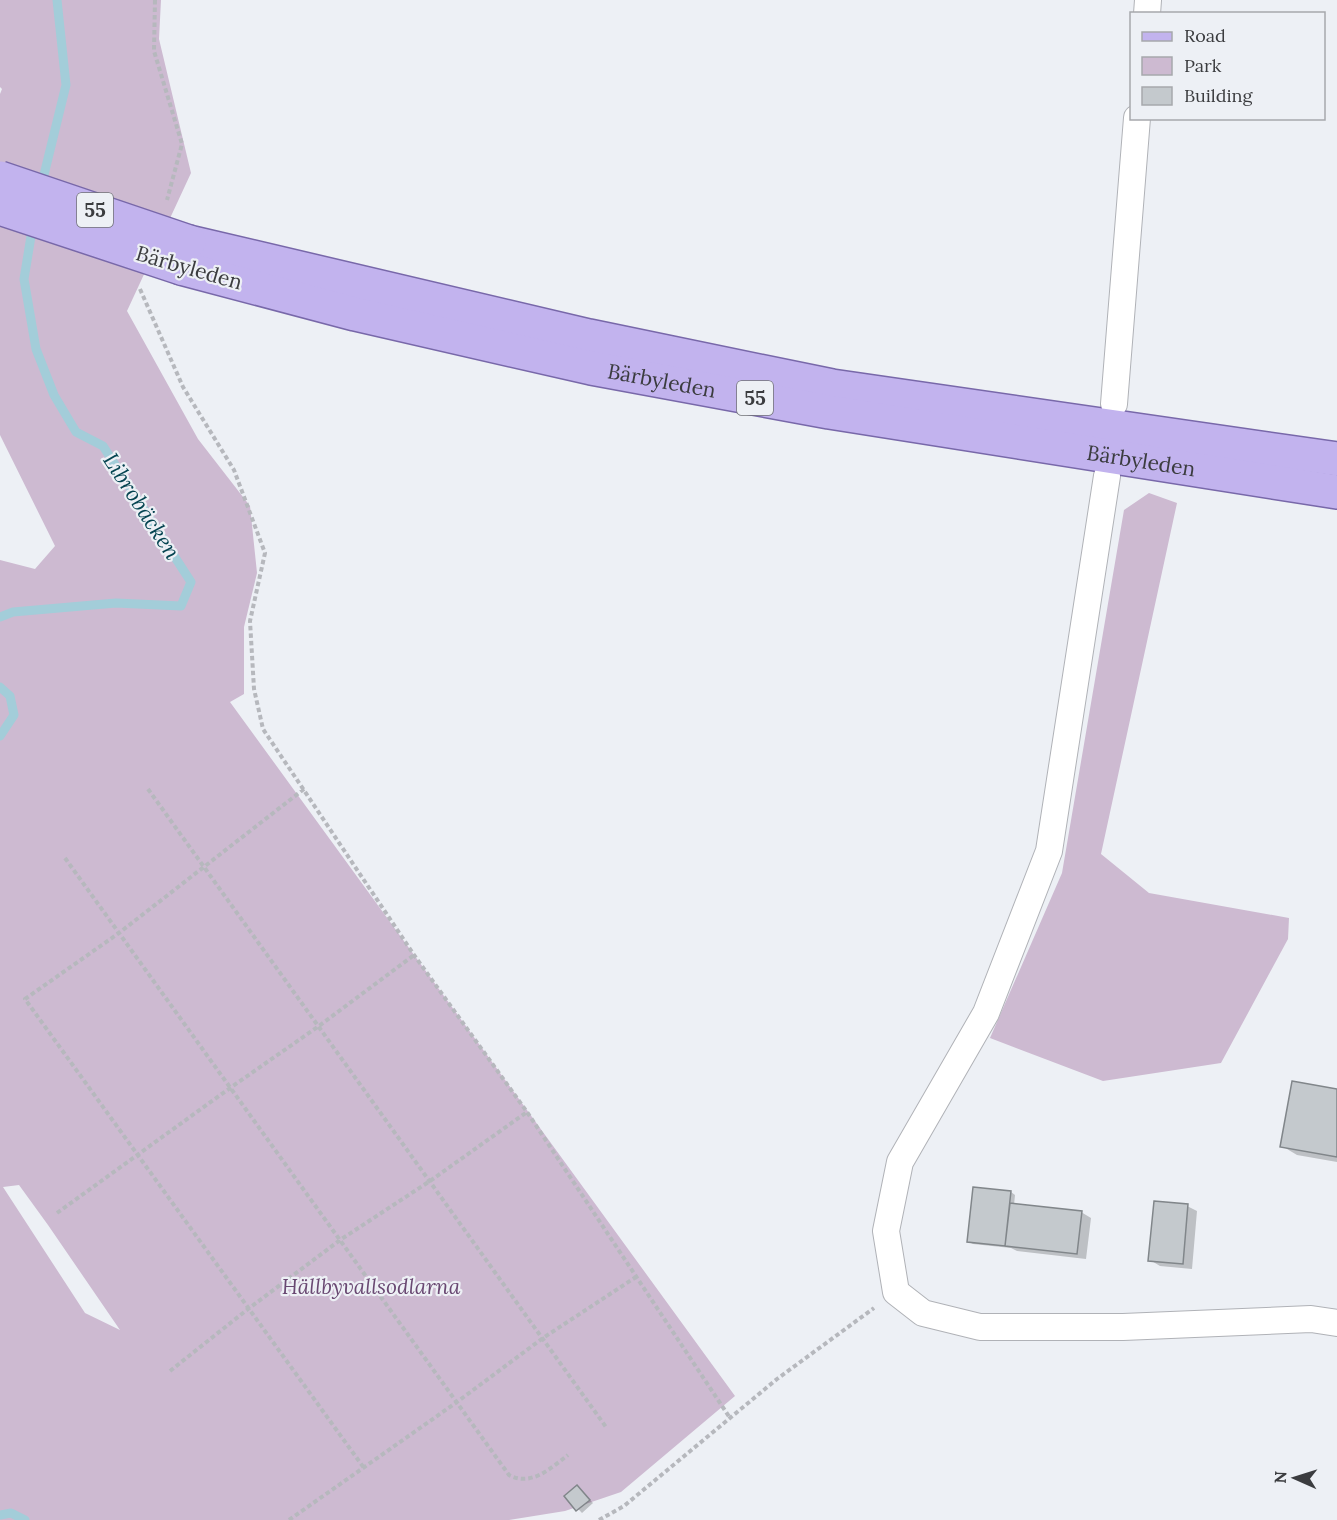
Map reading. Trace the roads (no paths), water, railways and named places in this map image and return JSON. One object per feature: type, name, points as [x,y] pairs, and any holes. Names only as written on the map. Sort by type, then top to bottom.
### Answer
[{"type":"main road","name":"Bärbyleden","points":[[0,178],[185,255],[355,314],[591,368],[829,412],[1337,492]]},
{"type":"main road","name":"Bärbyleden","points":[[0,208],[185,255],[832,386],[1337,459]]},
{"type":"street","points":[[1114,404],[1137,120]]},
{"type":"street","points":[[1107,476],[1049,851],[986,1013],[900,1162],[886,1231],[896,1292],[923,1313],[980,1327],[1123,1327],[1311,1319],[1337,1323]]},
{"type":"waterway","name":"Librobäcken","points":[[41,187],[66,85],[57,0]]},
{"type":"waterway","name":"Librobäcken","points":[[0,617],[13,612],[116,603],[181,606],[191,582],[103,446],[76,432],[54,395],[36,349],[24,279],[33,224]]},
{"type":"waterway","name":"Librobäcken","points":[[0,687],[10,696],[14,715],[0,736]]},
{"type":"waterway","name":"Librobäcken","points":[[0,1515],[11,1513],[25,1520]]},
{"type":"park label","name":"Hällbyvallsodlarna","points":[[371,1287]]}]
